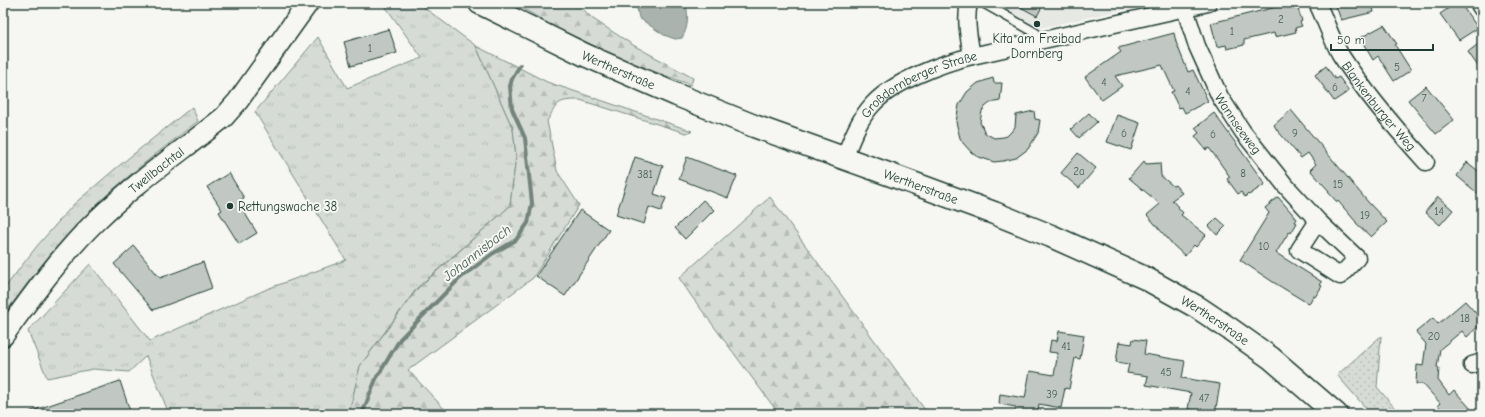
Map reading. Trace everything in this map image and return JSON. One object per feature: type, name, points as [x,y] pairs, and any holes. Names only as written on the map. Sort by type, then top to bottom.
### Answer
[{"type":"main road","name":"Wertherstraße","points":[[480,3],[566,47],[620,71],[754,126],[944,194],[1051,236],[1145,278],[1197,307],[1242,337],[1271,358],[1336,414]]},
{"type":"street","name":"Twellbachtal","points":[[3,336],[49,274],[97,220],[123,196],[229,112],[266,63],[308,3]]},
{"type":"street","points":[[969,3],[967,10],[972,56]]},
{"type":"street","name":"Großdornberger Straße","points":[[844,158],[860,121],[874,103],[890,90],[941,64],[1208,3]]},
{"type":"street","name":"Blankenburger Weg","points":[[1317,3],[1339,52],[1364,89],[1404,138],[1426,162]]},
{"type":"street","points":[[1478,3],[1482,9]]},
{"type":"street","name":"Wannseeweg","points":[[1185,9],[1197,46],[1220,97],[1243,132],[1285,185],[1318,221]]},
{"type":"lane","points":[[983,3],[1036,33],[1038,41]]},
{"type":"shaded area","points":[[640,3],[686,3],[687,21],[686,29],[682,38],[675,39],[664,35],[639,18],[637,9]]},
{"type":"shaded area","name":"Kita am Freibad Dornberg","points":[[982,3],[1137,3],[1139,6],[1027,31]]},
{"type":"green space","points":[[383,3],[418,3],[476,46],[513,129],[516,156],[510,206],[417,288],[360,366],[349,414],[169,414],[146,356],[129,372],[93,369],[47,378],[28,331],[90,264],[150,341],[267,289],[346,260],[255,112],[318,37],[347,88],[422,58]]},
{"type":"green space","points":[[514,3],[577,3],[593,19],[633,45],[693,78],[691,85],[626,61],[552,26]]},
{"type":"green space","points":[[476,46],[547,82],[692,131],[686,133],[580,100],[559,103],[547,121],[557,171],[579,205],[533,278],[408,370],[449,414],[349,414],[360,366],[418,288],[510,206],[516,156],[513,129]]},
{"type":"green space","points":[[192,107],[198,121],[125,179],[73,228],[3,316],[3,290],[37,246],[74,204]]},
{"type":"green space","points":[[770,197],[928,414],[779,414],[692,297],[679,278]]},
{"type":"green space","points":[[1381,336],[1377,387],[1400,414],[1371,414],[1337,375]]},
{"type":"building","points":[[1013,3],[1044,3],[1037,16]]},
{"type":"building","points":[[1296,3],[1302,21],[1300,22],[1302,26],[1295,28],[1296,32],[1275,37],[1274,33],[1244,40],[1244,45],[1227,49],[1226,45],[1217,47],[1211,23]]},
{"type":"building","points":[[1335,3],[1372,3],[1374,12],[1341,20]]},
{"type":"building","points":[[1456,3],[1460,3],[1478,28],[1459,40],[1440,14]]},
{"type":"building","points":[[1384,25],[1397,44],[1395,45],[1411,70],[1394,81],[1378,56],[1373,60],[1360,38]]},
{"type":"building","points":[[389,29],[397,53],[351,66],[344,42]]},
{"type":"building","points":[[1174,33],[1188,72],[1193,70],[1208,101],[1185,113],[1182,107],[1179,108],[1171,92],[1174,91],[1162,65],[1115,76],[1122,86],[1102,100],[1085,77],[1121,52],[1118,48]]},
{"type":"building","points":[[1482,41],[1482,72],[1468,52]]},
{"type":"building","points":[[1326,66],[1335,79],[1339,77],[1349,91],[1334,101],[1315,75]]},
{"type":"building","points":[[993,78],[994,83],[1002,83],[1000,101],[990,103],[982,111],[980,122],[985,133],[994,138],[1007,136],[1015,127],[1016,115],[1034,111],[1035,119],[1040,120],[1038,133],[1028,149],[1016,158],[994,162],[976,156],[971,152],[960,138],[956,122],[959,105],[967,92],[978,83]]},
{"type":"building","points":[[1426,86],[1454,120],[1436,134],[1408,100]]},
{"type":"building","points":[[1291,110],[1368,202],[1387,222],[1371,237],[1356,223],[1310,170],[1316,164],[1308,153],[1301,158],[1277,130],[1274,125]]},
{"type":"building","points":[[1089,113],[1097,122],[1079,138],[1071,129]]},
{"type":"building","points":[[1214,113],[1265,184],[1245,197],[1241,192],[1238,194],[1227,179],[1230,177],[1218,160],[1209,148],[1206,150],[1195,136],[1199,133],[1195,128]]},
{"type":"building","points":[[1117,115],[1140,123],[1131,150],[1107,142]]},
{"type":"building","points":[[1078,153],[1096,168],[1079,188],[1061,173]]},
{"type":"building","points":[[635,157],[663,166],[654,194],[666,198],[661,211],[649,207],[644,224],[616,215]]},
{"type":"building","points":[[687,157],[737,176],[728,198],[679,179]]},
{"type":"building","points":[[1144,161],[1146,164],[1160,163],[1161,176],[1173,186],[1175,185],[1182,193],[1172,200],[1183,213],[1181,215],[1206,235],[1196,247],[1194,245],[1185,256],[1174,246],[1147,215],[1160,204],[1129,178]]},
{"type":"building","points":[[1467,162],[1482,174],[1482,197],[1457,176]]},
{"type":"building","name":"Rettungswache 38","points":[[229,173],[244,198],[238,202],[257,233],[239,244],[219,212],[222,210],[207,187]]},
{"type":"building","points":[[1278,197],[1297,219],[1295,222],[1297,223],[1291,233],[1289,232],[1276,253],[1322,282],[1320,285],[1322,286],[1315,297],[1313,296],[1309,304],[1240,260],[1269,213],[1265,208]]},
{"type":"building","points":[[1438,197],[1453,210],[1440,225],[1425,212]]},
{"type":"building","points":[[703,200],[714,210],[685,239],[675,228]]},
{"type":"building","points":[[580,210],[609,230],[565,296],[536,276]]},
{"type":"building","points":[[1217,218],[1226,226],[1217,235],[1209,226]]},
{"type":"building","points":[[134,246],[160,278],[203,262],[212,288],[153,310],[114,264]]},
{"type":"building","points":[[1465,301],[1482,320],[1482,323],[1467,337],[1462,331],[1440,349],[1437,367],[1439,368],[1438,380],[1449,395],[1454,390],[1471,409],[1466,414],[1446,414],[1438,405],[1440,403],[1423,384],[1416,384],[1417,365],[1423,366],[1426,344],[1416,332],[1433,318],[1438,324]]},
{"type":"building","points":[[1059,331],[1084,335],[1080,359],[1075,358],[1069,389],[1065,388],[1061,408],[1039,404],[1037,414],[1015,414],[1016,407],[999,404],[1000,394],[1025,398],[1030,371],[1054,375],[1058,353],[1049,352],[1051,340],[1057,341]]},
{"type":"building","points":[[1133,339],[1146,341],[1144,354],[1185,361],[1182,378],[1220,384],[1215,414],[1188,409],[1191,393],[1146,385],[1148,376],[1127,373],[1129,364],[1116,362],[1119,342],[1132,344]]},
{"type":"building","points":[[120,381],[131,414],[29,414],[29,412]]},
{"type":"waterway","name":"Johannisbach","points":[[362,414],[376,379],[400,339],[459,279],[492,254],[516,240],[528,223],[532,203],[525,138],[512,109],[510,86],[512,79],[520,65]]},
{"type":"place","name":"Kita am Freibad Dornberg","points":[[1037,24]]},
{"type":"place","name":"Rettungswache 38","points":[[230,206]]}]
